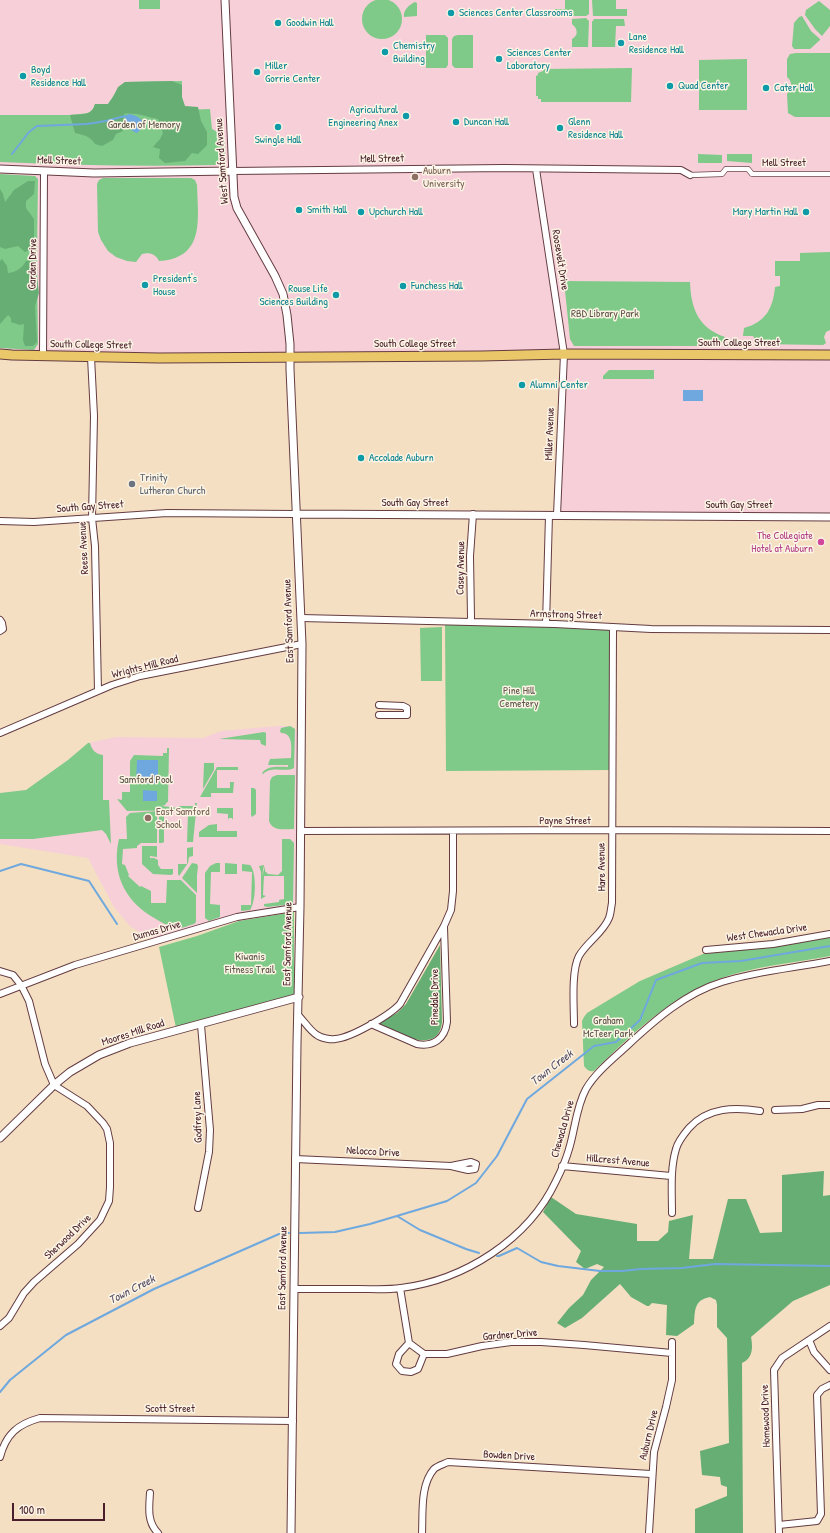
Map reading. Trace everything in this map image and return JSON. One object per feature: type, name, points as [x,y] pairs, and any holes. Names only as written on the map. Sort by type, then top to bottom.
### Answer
[{"type":"main road","name":"South College Street","points":[[0,354],[159,358],[564,354],[830,355]]},
{"type":"street","name":"West Samford Avenue","points":[[225,0],[234,197],[237,208],[275,276],[283,294],[289,330],[290,356]]},
{"type":"street","name":"Mell Street","points":[[0,169],[94,173],[536,169],[681,170],[690,175],[722,174],[726,169],[748,169],[752,174],[830,174]]},
{"type":"street","name":"Roosevelt Drive","points":[[536,169],[564,354]]},
{"type":"street","name":"Garden Drive","points":[[43,356],[44,171]]},
{"type":"street","name":"Miller Avenue","points":[[557,515],[564,354]]},
{"type":"street","name":"East Samford Avenue","points":[[290,356],[296,514],[302,618],[299,998],[291,1533]]},
{"type":"street","name":"Reese Avenue","points":[[91,357],[94,416],[92,518],[95,546],[98,691]]},
{"type":"street","name":"South Gay Street","points":[[0,521],[34,522],[167,513],[830,517]]},
{"type":"street","name":"Casey Avenue","points":[[470,622],[470,556],[472,514]]},
{"type":"street","points":[[546,624],[549,515]]},
{"type":"street","name":"Armstrong Street","points":[[302,618],[613,627],[830,630]]},
{"type":"street","points":[[0,620],[3,629],[0,631]]},
{"type":"street","name":"Hare Avenue","points":[[574,1024],[575,972],[578,958],[586,946],[606,924],[612,903],[613,627]]},
{"type":"street","name":"Wrights Mill Road","points":[[0,733],[98,691],[140,676],[302,644]]},
{"type":"street","points":[[379,705],[403,706],[407,708],[408,711],[407,714],[379,715]]},
{"type":"street","name":"Payne Street","points":[[301,831],[830,831]]},
{"type":"street","name":"Pinedale Drive","points":[[298,1015],[317,1035],[334,1040],[350,1035],[395,1010],[400,1004],[444,926],[452,902],[453,831]]},
{"type":"street","name":"Dumas Drive","points":[[0,994],[75,965],[237,917],[300,907]]},
{"type":"street","name":"Pinedale Drive","points":[[371,1024],[417,1044],[424,1045],[438,1041],[443,1036],[446,1029],[444,926]]},
{"type":"street","name":"West Chewacla Drive","points":[[706,950],[773,944],[830,934]]},
{"type":"street","name":"Chewacla Drive","points":[[294,1289],[400,1288],[431,1282],[453,1275],[485,1258],[498,1250],[515,1235],[542,1204],[555,1183],[569,1149],[576,1116],[585,1090],[604,1067],[653,1022],[677,1004],[722,982],[750,975],[830,961]]},
{"type":"street","points":[[0,971],[13,975],[21,985],[29,1001],[45,1064],[54,1085]]},
{"type":"street","name":"Moores Mill Road","points":[[0,1138],[54,1085],[70,1072],[99,1055],[130,1043],[299,998]]},
{"type":"street","name":"Godfrey Lane","points":[[198,1208],[208,1160],[210,1130],[201,1025]]},
{"type":"street","name":"Sherwood Drive","points":[[0,1326],[9,1318],[24,1293],[34,1282],[89,1234],[100,1220],[109,1201],[110,1143],[107,1129],[87,1106],[54,1085]]},
{"type":"street","points":[[774,1110],[802,1110],[818,1105],[830,1105]]},
{"type":"street","points":[[672,1213],[672,1176],[676,1147],[683,1134],[693,1123],[706,1115],[720,1110],[744,1108],[760,1111]]},
{"type":"street","name":"Nelocco Drive","points":[[296,1159],[450,1166]]},
{"type":"street","name":"Hillcrest Avenue","points":[[562,1166],[672,1176]]},
{"type":"street","points":[[400,1288],[409,1343],[424,1354],[418,1369],[411,1372],[402,1371],[396,1364],[399,1354],[409,1343]]},
{"type":"street","name":"Homewood Drive","points":[[779,1533],[774,1370],[782,1358],[830,1326]]},
{"type":"street","points":[[809,1340],[814,1352],[830,1370]]},
{"type":"street","name":"Gardner Drive","points":[[424,1354],[447,1354],[482,1346],[511,1342],[540,1342],[672,1354]]},
{"type":"street","name":"Auburn Drive","points":[[649,1533],[651,1474],[654,1452],[672,1380],[672,1342]]},
{"type":"street","points":[[779,1525],[817,1521],[821,1514],[817,1395],[822,1389],[830,1385]]},
{"type":"street","name":"Scott Street","points":[[0,1457],[11,1435],[20,1426],[26,1422],[40,1418],[293,1421]]},
{"type":"street","name":"Bowden Drive","points":[[422,1533],[423,1505],[427,1481],[435,1468],[448,1462],[651,1474]]},
{"type":"street","points":[[150,1493],[150,1519],[152,1526],[158,1533]]},
{"type":"shaded area","name":"Auburn University","points":[[0,0],[830,0],[830,517],[557,515],[564,354],[0,354]]},
{"type":"shaded area","name":"East Samford School","points":[[292,726],[297,731],[295,906],[252,911],[225,917],[177,934],[148,938],[130,926],[114,907],[88,858],[0,844],[0,793],[26,790],[68,760],[88,743],[116,737],[203,738],[221,731]]},
{"type":"green space","points":[[382,-1],[396,5],[402,19],[396,33],[382,39],[368,33],[362,19],[368,5]]},
{"type":"green space","points":[[139,0],[160,0],[160,9],[139,9]]},
{"type":"green space","points":[[565,0],[589,0],[589,14],[586,16],[555,16],[555,9],[565,9]]},
{"type":"green space","points":[[592,0],[616,0],[616,9],[627,9],[627,16],[593,16]]},
{"type":"green space","points":[[819,1],[830,10],[830,26],[822,36],[805,15],[806,10]]},
{"type":"green space","points":[[415,2],[417,3],[417,16],[404,17],[404,12]]},
{"type":"green space","points":[[802,16],[811,31],[820,40],[810,49],[794,49],[792,46],[794,23],[799,17]]},
{"type":"green space","points":[[586,18],[589,21],[588,47],[572,47],[572,39],[575,37],[577,32],[572,24],[572,19]]},
{"type":"green space","points":[[594,19],[624,19],[625,26],[616,26],[615,47],[592,47],[592,22]]},
{"type":"green space","points":[[426,35],[445,35],[448,38],[448,65],[446,68],[426,68]]},
{"type":"green space","points":[[473,35],[473,68],[455,68],[452,65],[452,39],[454,36]]},
{"type":"green space","points":[[830,53],[830,117],[795,117],[788,113],[787,94],[791,85],[787,77],[787,59],[790,54]]},
{"type":"green space","points":[[747,59],[747,110],[699,110],[699,60]]},
{"type":"green space","points":[[632,68],[631,102],[541,102],[541,99],[538,99],[538,96],[536,96],[536,76],[538,73],[543,71],[543,69]]},
{"type":"green space","points":[[172,81],[182,85],[182,97],[185,106],[198,107],[201,121],[207,132],[207,145],[198,154],[192,153],[185,161],[165,163],[159,158],[160,149],[153,147],[163,133],[158,119],[137,114],[124,114],[123,131],[116,134],[113,140],[102,146],[95,144],[86,136],[75,133],[70,115],[89,112],[94,108],[95,104],[108,104],[118,87],[125,82]]},
{"type":"green space","name":"Garden of Memory","points":[[182,81],[182,110],[210,109],[212,129],[223,135],[225,144],[224,157],[222,161],[215,165],[134,166],[0,162],[0,115],[70,115],[89,113],[95,104],[108,104],[118,89],[125,82]]},
{"type":"green space","points":[[698,154],[722,155],[722,163],[698,163]]},
{"type":"green space","points":[[727,154],[752,154],[752,163],[727,161]]},
{"type":"green space","points":[[0,174],[35,176],[38,179],[38,344],[34,350],[0,348]]},
{"type":"green space","points":[[103,178],[191,178],[195,180],[197,185],[198,224],[192,245],[184,253],[174,258],[159,261],[154,255],[147,253],[142,254],[136,262],[127,261],[116,257],[108,251],[98,232],[97,184],[99,180]]},
{"type":"green space","points":[[28,181],[35,181],[34,194],[26,201],[26,208],[34,219],[34,248],[25,252],[18,246],[5,249],[0,247],[0,189],[5,202],[14,190]]},
{"type":"green space","points":[[830,252],[830,330],[826,332],[824,337],[826,343],[823,345],[758,344],[753,336],[743,336],[744,328],[758,322],[767,313],[774,295],[775,287],[780,286],[780,276],[775,276],[775,261],[800,261],[800,253]]},
{"type":"green space","points":[[2,259],[7,266],[8,273],[19,269],[26,261],[35,260],[39,293],[35,306],[37,342],[33,346],[25,346],[23,340],[24,324],[20,325],[11,322],[11,318],[8,315],[0,324],[0,261]]},
{"type":"green space","name":"RBD Library Park","points":[[564,281],[690,282],[692,300],[698,316],[708,328],[725,337],[719,346],[574,346],[570,339]]},
{"type":"green space","points":[[609,370],[654,370],[654,379],[603,379],[603,376]]},
{"type":"green space","name":"Pine Hill Cemetery","points":[[445,622],[613,627],[612,770],[446,771]]},
{"type":"green space","points":[[442,627],[442,681],[421,681],[420,628]]},
{"type":"green space","points":[[290,726],[295,729],[294,768],[287,770],[274,769],[263,774],[262,773],[264,770],[270,768],[288,767],[288,765],[268,765],[270,759],[291,758],[290,739],[280,731],[281,728]]},
{"type":"green space","points":[[264,732],[266,733],[266,746],[261,744],[260,740],[219,739]]},
{"type":"green space","points":[[88,743],[90,743],[96,753],[103,755],[103,800],[109,800],[111,844],[106,834],[102,830],[33,839],[0,839],[0,793],[26,790],[68,760]]},
{"type":"green space","name":"Samford Pool","points":[[167,748],[169,748],[168,802],[162,806],[178,808],[179,806],[195,806],[195,803],[197,803],[196,810],[127,811],[117,799],[122,800],[122,792],[130,792],[130,761],[134,755],[163,756],[163,753],[167,753]]},
{"type":"green space","points":[[204,763],[214,763],[214,770],[203,789]]},
{"type":"green space","points":[[217,767],[238,767],[238,770],[217,770],[217,788],[230,788],[230,782],[234,782],[233,793],[211,793],[211,797],[200,797]]},
{"type":"green space","points":[[277,775],[295,775],[294,829],[276,828],[271,825],[269,821],[270,781],[272,777]]},
{"type":"green space","points":[[251,788],[256,790],[256,814],[252,817],[251,815]]},
{"type":"green space","points":[[217,808],[233,808],[233,820],[232,818],[229,818],[228,820],[228,814],[217,813]]},
{"type":"green space","points":[[157,811],[157,843],[141,843],[137,846],[137,848],[123,849],[122,864],[125,865],[129,875],[128,876],[140,887],[141,886],[151,891],[151,903],[166,903],[167,880],[181,880],[196,895],[196,922],[183,928],[176,928],[167,925],[145,912],[129,895],[123,886],[119,875],[117,852],[119,839],[127,839],[126,817],[130,813]]},
{"type":"green space","points":[[159,811],[173,812],[173,814],[164,814],[164,842],[162,843],[159,843]]},
{"type":"green space","points":[[178,811],[196,812],[193,842],[187,842],[188,814],[178,814]]},
{"type":"green space","points":[[217,824],[217,831],[237,831],[237,837],[199,837],[199,832],[209,825]]},
{"type":"green space","points":[[282,839],[290,839],[294,843],[293,904],[267,907],[264,906],[264,904],[279,902],[279,900],[284,899],[284,876],[264,876],[263,895],[266,896],[261,899],[261,872],[259,866],[264,865],[262,877],[265,866],[265,871],[268,874],[278,875],[282,871]]},
{"type":"green space","points":[[142,846],[157,846],[157,857],[150,856],[150,858],[158,860],[158,865],[161,869],[173,869],[173,874],[153,874],[142,864]]},
{"type":"green space","points":[[193,847],[193,856],[189,857],[188,863],[179,876],[178,864],[187,864],[187,848]]},
{"type":"green space","points":[[192,863],[197,864],[198,866],[197,893],[182,878]]},
{"type":"green space","points":[[220,863],[220,872],[211,872],[210,904],[220,905],[220,917],[209,921],[205,918],[205,873],[210,866]]},
{"type":"green space","points":[[225,863],[237,864],[237,874],[225,874]]},
{"type":"green space","points":[[242,864],[250,865],[254,874],[255,887],[254,901],[250,910],[241,911],[241,905],[251,905],[252,872],[242,871]]},
{"type":"green space","name":"Kiwanis Fitness Trail","points":[[294,912],[294,995],[176,1028],[159,947],[197,936],[239,921]]},
{"type":"green space","name":"Graham McTeer Park","points":[[830,937],[830,956],[746,971],[719,979],[701,987],[684,996],[652,1018],[594,1071],[588,1070],[584,1066],[582,1021],[584,1017],[587,1013],[640,981],[703,954],[773,947]]},
{"type":"green space","points":[[440,945],[442,1022],[439,1033],[433,1038],[424,1040],[414,1039],[376,1024],[397,1013],[406,1004]]},
{"type":"green space","points":[[824,1171],[823,1196],[830,1195],[830,1285],[793,1301],[751,1337],[752,1345],[750,1355],[746,1361],[742,1363],[743,1533],[695,1533],[695,1509],[727,1496],[727,1487],[721,1485],[720,1477],[702,1475],[700,1451],[729,1443],[727,1338],[717,1327],[716,1300],[710,1297],[705,1298],[696,1306],[694,1324],[677,1336],[666,1335],[667,1305],[652,1303],[647,1306],[631,1297],[620,1284],[582,1318],[565,1328],[557,1323],[569,1308],[583,1295],[591,1280],[604,1267],[597,1264],[585,1269],[576,1262],[581,1251],[543,1212],[551,1197],[576,1214],[637,1224],[637,1241],[658,1241],[668,1232],[669,1221],[693,1215],[689,1259],[713,1259],[728,1199],[746,1199],[760,1233],[782,1232],[782,1175]]},
{"type":"water","points":[[129,114],[137,116],[143,122],[142,128],[137,133],[131,129],[126,121],[125,116]]},
{"type":"water","points":[[683,390],[703,390],[703,401],[683,401]]},
{"type":"water","points":[[137,760],[158,760],[158,784],[136,784]]},
{"type":"water","points":[[143,790],[157,791],[157,801],[143,801]]},
{"type":"waterway","points":[[12,154],[29,132],[37,126],[87,124],[125,116]]},
{"type":"waterway","points":[[0,871],[21,864],[89,881],[117,924]]},
{"type":"waterway","name":"Town Creek","points":[[300,1233],[335,1232],[370,1224],[447,1201],[476,1183],[497,1156],[527,1099],[594,1046],[616,1042],[640,1020],[656,980],[702,963],[741,961],[830,946]]},
{"type":"waterway","points":[[397,1216],[420,1230],[479,1253]]},
{"type":"waterway","name":"Town Creek","points":[[0,1392],[10,1380],[66,1335],[154,1289],[279,1234],[289,1233]]},
{"type":"waterway","points":[[497,1256],[517,1248],[541,1262],[558,1266],[600,1271],[682,1268],[715,1264],[830,1266]]},
{"type":"place","name":"Sciences Center Classrooms","points":[[451,13]]},
{"type":"place","name":"Goodwin Hall","points":[[278,23]]},
{"type":"place","name":"Lane Residence Hall","points":[[621,43]]},
{"type":"place","name":"Chemistry Building","points":[[385,52]]},
{"type":"place","name":"Sciences Center Laboratory","points":[[499,59]]},
{"type":"place","name":"Miller Gorrie Center","points":[[257,72]]},
{"type":"place","name":"Boyd Residence Hall","points":[[23,76]]},
{"type":"place","name":"Quad Center","points":[[670,86]]},
{"type":"place","name":"Cater Hall","points":[[766,88]]},
{"type":"place","name":"Agricultural Engineering Anex","points":[[406,116]]},
{"type":"place","name":"Duncan Hall","points":[[456,122]]},
{"type":"place","name":"Swingle Hall","points":[[278,127]]},
{"type":"place","name":"Glenn Residence Hall","points":[[560,128]]},
{"type":"place","name":"Auburn University","points":[[415,177]]},
{"type":"place","name":"Smith Hall","points":[[299,210]]},
{"type":"place","name":"Upchurch Hall","points":[[361,212]]},
{"type":"place","name":"Mary Martin Hall","points":[[806,212]]},
{"type":"place","name":"President's House","points":[[145,285]]},
{"type":"place","name":"Funchess Hall","points":[[403,286]]},
{"type":"place","name":"Rouse Life Sciences Building","points":[[336,295]]},
{"type":"place","name":"Alumni Center","points":[[522,385]]},
{"type":"place","name":"Accolade Auburn","points":[[361,458]]},
{"type":"place","name":"Trinity Lutheran Church","points":[[132,484]]},
{"type":"place","name":"The Collegiate Hotel at Auburn","points":[[821,542]]},
{"type":"place","name":"East Samford School","points":[[148,818]]}]
